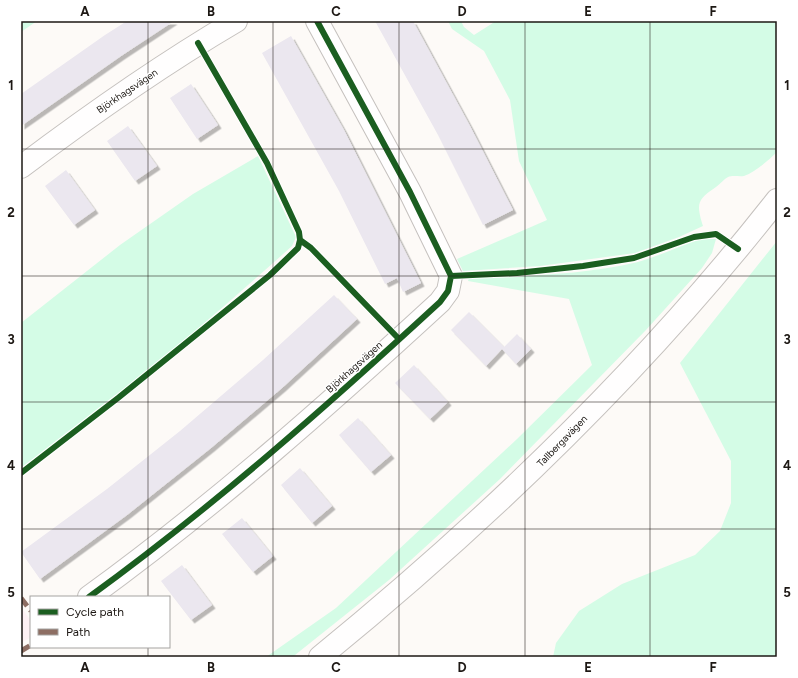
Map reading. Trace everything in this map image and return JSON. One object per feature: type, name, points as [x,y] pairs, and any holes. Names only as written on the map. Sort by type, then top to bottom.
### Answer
[{"type":"street","name":"Björkhagsvägen","points":[[21,167],[119,96],[236,21]]},
{"type":"street","name":"Björkhagsvägen","points":[[90,596],[150,553],[261,463],[440,302],[448,291],[451,276],[410,192],[317,21]]},
{"type":"street","name":"Tallbergavägen","points":[[320,657],[387,602],[540,464],[660,340],[738,249],[777,200]]},
{"type":"shaded area","points":[[21,607],[30,620],[30,638],[21,643]]},
{"type":"green space","points":[[21,21],[37,21],[21,32]]},
{"type":"green space","points":[[448,21],[461,21],[464,27],[474,35],[496,21],[777,21],[777,152],[753,172],[744,176],[728,177],[705,195],[699,207],[703,226],[679,237],[635,253],[540,266],[463,271],[457,259],[547,220],[519,161],[510,100],[484,51],[452,29]]},
{"type":"green space","points":[[258,156],[296,237],[292,246],[126,389],[21,468],[21,323],[120,245],[193,194]]},
{"type":"green space","points":[[701,239],[716,239],[712,253],[702,268],[646,330],[500,479],[389,580],[293,657],[266,657],[336,608],[517,439],[592,365],[569,299],[468,281],[469,278],[554,274],[596,270],[646,260]]},
{"type":"green space","points":[[777,241],[777,657],[553,657],[556,643],[579,611],[622,584],[695,555],[720,531],[731,503],[731,461],[680,363]]},
{"type":"building","points":[[127,21],[174,21],[21,126],[21,94]]},
{"type":"building","points":[[375,21],[413,21],[470,126],[513,210],[483,225],[438,135]]},
{"type":"building","points":[[291,36],[344,130],[421,283],[403,292],[397,278],[385,284],[339,191],[262,53]]},
{"type":"building","points":[[191,84],[218,125],[197,139],[170,98]]},
{"type":"building","points":[[128,126],[157,166],[135,181],[107,141]]},
{"type":"building","points":[[66,170],[95,210],[74,225],[45,186]]},
{"type":"building","points":[[334,295],[357,319],[282,388],[211,448],[127,515],[40,579],[21,552],[107,489],[180,431],[263,360]]},
{"type":"building","points":[[469,312],[504,347],[517,334],[531,349],[516,364],[502,349],[486,366],[451,330]]},
{"type":"building","points":[[414,365],[448,402],[430,419],[395,383]]},
{"type":"building","points":[[358,418],[391,455],[371,472],[339,435]]},
{"type":"building","points":[[300,468],[332,506],[312,523],[281,485]]},
{"type":"building","points":[[242,518],[273,556],[253,572],[222,534]]},
{"type":"building","points":[[182,565],[212,605],[191,620],[161,581]]},
{"type":"marked path","points":[[21,598],[30,610]]},
{"type":"marked path","points":[[21,651],[30,646]]},
{"type":"cycle path","points":[[90,596],[180,528],[269,455],[398,341],[440,302],[448,291],[451,276],[410,192],[317,21]]},
{"type":"cycle path","points":[[21,473],[118,398],[270,275],[298,248],[300,240],[299,232],[267,163],[198,43]]},
{"type":"cycle path","points":[[451,276],[517,273],[583,266],[634,258],[694,237],[716,234],[738,249]]},
{"type":"cycle path","points":[[300,240],[311,248],[399,339]]}]
